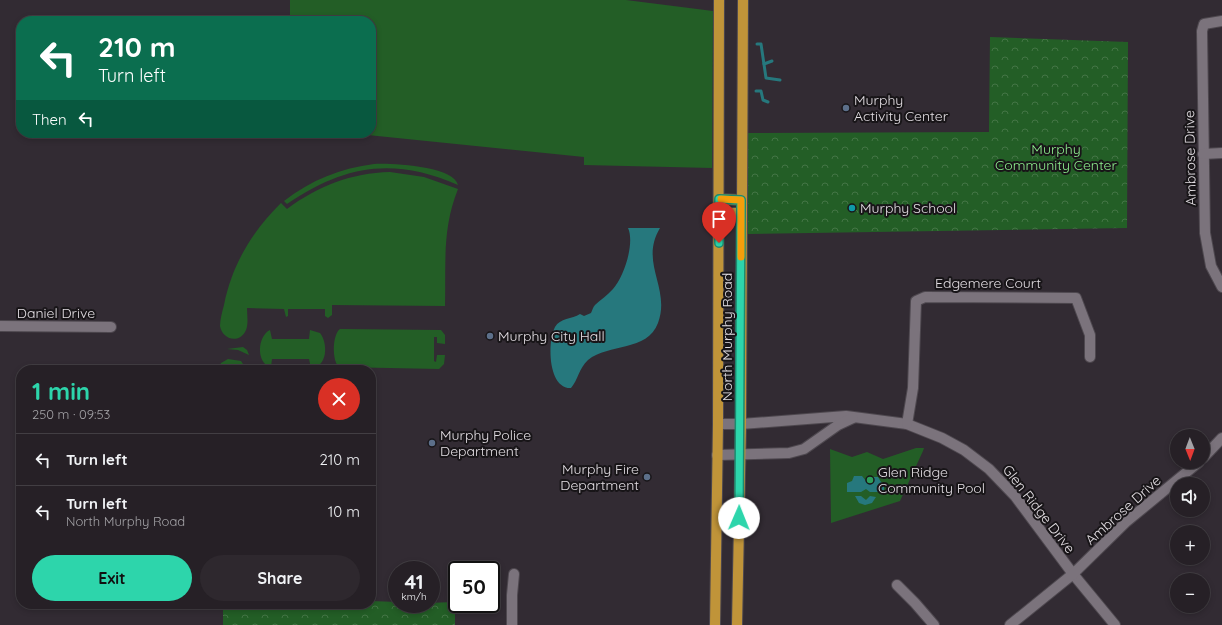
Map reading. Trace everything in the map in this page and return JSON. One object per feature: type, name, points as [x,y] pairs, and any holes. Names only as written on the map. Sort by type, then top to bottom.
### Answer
[{"type":"main road","name":"North Murphy Road","points":[[715,625],[718,424],[719,0]]},
{"type":"main road","name":"North Murphy Road","points":[[737,625],[741,424],[743,0]]},
{"type":"main road","points":[[719,199],[741,200]]},
{"type":"main road","points":[[719,213],[741,213]]},
{"type":"street","name":"Ambrose Drive","points":[[1222,21],[1204,24],[1202,31],[1204,234],[1211,266],[1222,287]]},
{"type":"street","points":[[1203,154],[1222,153]]},
{"type":"street","name":"Edgemere Court","points":[[907,424],[913,388],[916,301],[925,297],[1076,298],[1090,335],[1090,357]]},
{"type":"street","name":"Daniel Drive","points":[[0,326],[111,327]]},
{"type":"street","points":[[717,455],[789,453],[804,449],[838,425],[855,417]]},
{"type":"street","name":"Glen Ridge Drive","points":[[718,424],[855,417],[907,424],[942,438],[964,450],[989,469],[1015,496],[1073,574],[1115,625]]},
{"type":"street","points":[[1210,451],[1222,438]]},
{"type":"street","name":"Ambrose Drive","points":[[1010,625],[1073,574],[1126,522],[1190,469]]},
{"type":"street","points":[[512,625],[514,574]]},
{"type":"street","points":[[897,585],[934,625]]},
{"type":"green space","points":[[290,0],[626,0],[713,11],[712,168],[584,165],[584,157],[376,136],[376,16],[290,16]]},
{"type":"green space","name":"Murphy Community Center","points":[[990,37],[1128,42],[1127,228],[748,234],[748,133],[989,132]]},
{"type":"green space","points":[[374,164],[407,165],[434,170],[446,174],[454,179],[458,185],[434,176],[412,171],[391,168],[370,169],[349,173],[329,181],[308,191],[287,204],[284,201],[305,187],[327,176]]},
{"type":"green space","points":[[390,172],[424,177],[458,189],[449,218],[447,232],[445,261],[445,306],[332,305],[332,315],[328,318],[325,316],[325,309],[288,309],[288,316],[286,317],[284,309],[247,308],[247,326],[242,336],[235,339],[227,337],[224,334],[220,326],[221,316],[232,276],[244,250],[260,226],[281,203],[287,209],[323,187],[336,182],[362,175]]},
{"type":"green space","points":[[340,329],[441,330],[445,335],[445,344],[437,343],[437,337],[434,337],[434,361],[436,362],[437,355],[445,355],[444,364],[439,369],[376,368],[376,365],[338,365],[334,354],[334,342],[337,332]]},
{"type":"green space","points":[[270,330],[272,339],[309,339],[310,330],[320,333],[323,337],[325,348],[325,354],[321,364],[310,365],[309,359],[272,359],[271,365],[266,365],[261,356],[260,350],[266,333]]},
{"type":"green space","points":[[243,347],[247,350],[249,355],[238,350],[227,349]]},
{"type":"green space","points":[[228,359],[241,361],[244,365],[220,365]]},
{"type":"green space","name":"Glen Ridge Community Pool","points":[[916,448],[924,448],[900,501],[831,523],[830,449],[852,457],[867,452],[883,459]]},
{"type":"green space","points":[[376,601],[388,602],[388,613],[440,613],[440,603],[448,602],[448,613],[455,613],[455,625],[223,625],[223,609],[376,609]]},
{"type":"water","points":[[628,228],[660,228],[654,241],[653,253],[661,298],[661,310],[658,323],[653,332],[645,339],[637,343],[606,351],[588,360],[571,388],[563,386],[558,381],[551,364],[550,353],[552,334],[557,324],[563,320],[580,314],[584,316],[591,313],[595,305],[617,284],[621,277],[629,251],[630,234]]},
{"type":"water","points":[[854,476],[862,476],[866,481],[870,477],[878,477],[884,484],[884,492],[870,492],[866,489],[861,492],[847,492],[847,483],[852,481]]},
{"type":"water","points":[[855,496],[861,496],[866,500],[870,496],[876,497],[872,503],[865,505],[859,503]]},
{"type":"waterway","points":[[757,44],[761,44],[766,78],[780,80]]},
{"type":"waterway","points":[[764,64],[772,61]]},
{"type":"waterway","points":[[756,91],[761,91],[763,100],[768,102]]},
{"type":"slow traffic","points":[[721,199],[741,200],[741,257]]},
{"type":"place","name":"Murphy Activity Center","points":[[846,108]]},
{"type":"place","name":"Murphy School","points":[[852,208]]},
{"type":"place","name":"Murphy City Hall","points":[[490,336]]},
{"type":"place","name":"Murphy Police Department","points":[[432,443]]},
{"type":"place","name":"Murphy Fire Department","points":[[647,477]]},
{"type":"place","name":"Glen Ridge Community Pool","points":[[870,480]]},
{"type":"route","points":[[719,243],[719,199],[741,200],[741,424],[739,518]]}]
